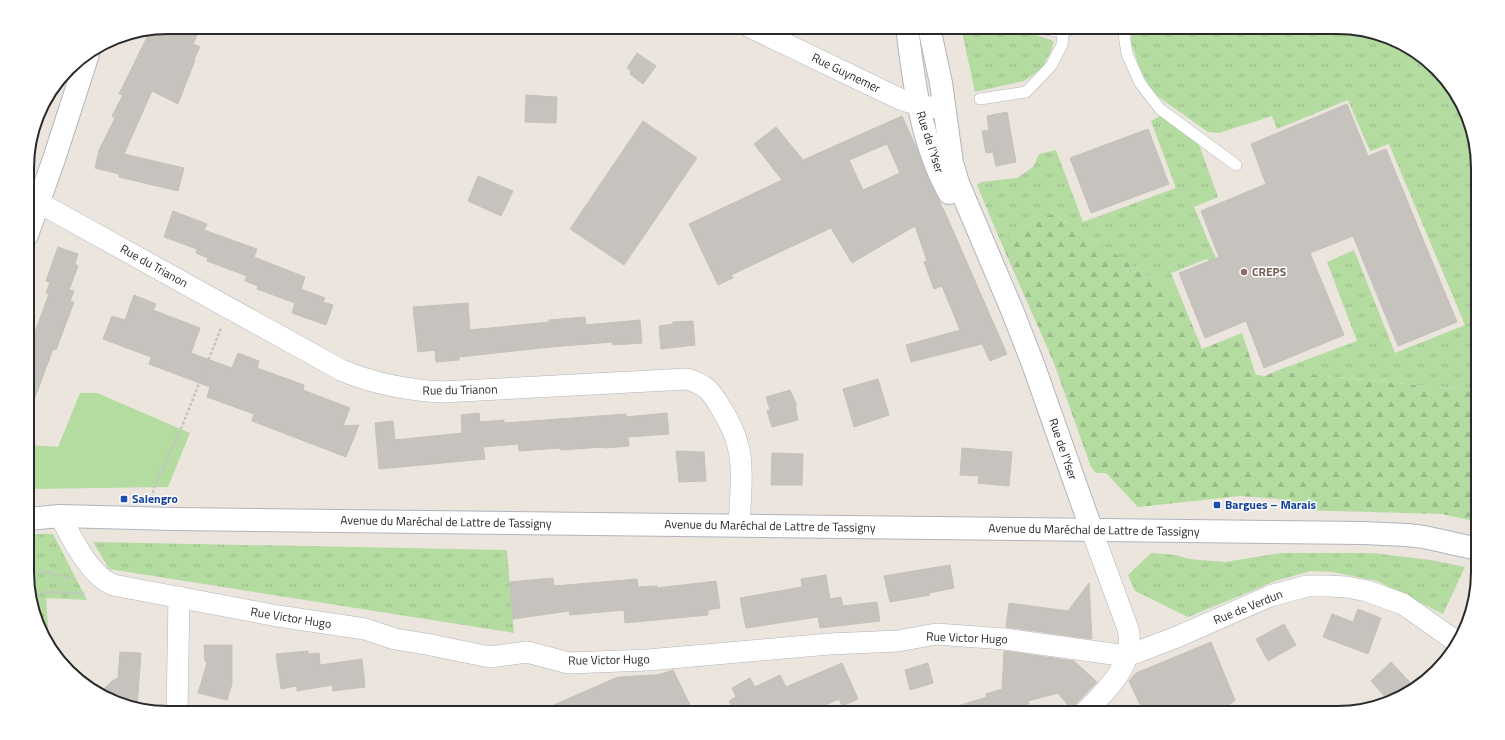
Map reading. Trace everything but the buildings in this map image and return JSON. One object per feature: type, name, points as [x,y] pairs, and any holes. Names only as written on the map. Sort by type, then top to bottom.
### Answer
[{"type":"main road","name":"Rue de l'Yser","points":[[908,34],[918,106],[932,154],[956,206],[984,246]]},
{"type":"main road","name":"Rue de l'Yser","points":[[931,34],[945,108],[954,170],[964,198],[1012,310],[1033,364],[1092,530]]},
{"type":"main road","points":[[34,195],[84,64]]},
{"type":"main road","name":"Avenue du Maréchal de Lattre de Tassigny","points":[[34,510],[60,516]]},
{"type":"main road","name":"Avenue du Maréchal de Lattre de Tassigny","points":[[34,518],[60,516],[174,519],[1362,533],[1400,534],[1424,537],[1471,547]]},
{"type":"street","name":"Rue Guynemer","points":[[765,34],[918,106],[945,108]]},
{"type":"street","name":"Rue du Trianon","points":[[34,199],[341,370],[376,383],[419,391],[442,392],[687,379],[699,382],[708,388],[715,398],[734,433],[738,447],[740,459],[739,526]]},
{"type":"street","name":"Rue Victor Hugo","points":[[60,516],[90,566],[98,576],[107,583],[278,616],[366,629],[395,639],[490,657],[527,652],[569,663],[648,660],[829,644],[898,641],[936,634],[1005,639],[1127,656]]},
{"type":"street","name":"Rue de l'Yser","points":[[1091,706],[1117,677],[1127,656],[1130,636],[1092,530]]},
{"type":"street","name":"Rue de Verdun","points":[[1127,656],[1177,637],[1270,596],[1307,586],[1347,587],[1381,595],[1403,604],[1452,639]]},
{"type":"street","points":[[176,706],[179,597]]},
{"type":"lane","points":[[980,99],[1026,92],[1051,66],[1062,45],[1062,34]]},
{"type":"lane","points":[[1124,34],[1127,54],[1140,83],[1160,109],[1236,165]]},
{"type":"path","points":[[151,504],[154,487],[181,429],[223,324]]},
{"type":"path","points":[[37,596],[43,592],[99,594],[119,586]]},
{"type":"green space","points":[[963,34],[1033,34],[1054,41],[1051,51],[1042,68],[1024,81],[975,92]]},
{"type":"green space","points":[[1132,34],[1345,34],[1380,41],[1396,48],[1432,73],[1453,101],[1461,117],[1470,151],[1471,390],[1276,371],[1357,341],[1327,262],[1354,250],[1395,353],[1465,325],[1389,144],[1370,151],[1348,100],[1277,129],[1272,116],[1219,133],[1208,132],[1153,93],[1140,69],[1131,42]]},
{"type":"green space","points":[[1160,116],[1198,142],[1218,197],[1194,207],[1216,259],[1209,262],[1207,259],[1171,273],[1181,298],[1053,213],[1000,240],[977,185],[981,182],[1017,178],[1033,167],[1039,154],[1056,150],[1083,222],[1176,188],[1151,121]]},
{"type":"green space","points":[[1053,213],[1181,298],[1202,349],[1242,333],[1256,375],[1265,376],[1276,371],[1471,390],[1471,520],[1442,514],[1299,510],[1278,499],[1240,496],[1138,507],[1106,473],[1096,473],[1091,467],[1054,363],[1000,240]]},
{"type":"green space","points":[[80,393],[97,393],[190,433],[168,487],[34,489],[34,445],[58,447]]},
{"type":"green space","points":[[34,534],[53,534],[87,600],[46,598],[48,632],[44,623],[35,589]]},
{"type":"green space","points":[[93,542],[507,550],[514,633],[109,569]]},
{"type":"green space","points":[[1151,553],[1176,555],[1189,559],[1225,562],[1281,553],[1372,553],[1431,560],[1465,567],[1443,614],[1377,581],[1332,572],[1311,571],[1278,580],[1188,617],[1135,591],[1128,575]]},
{"type":"place","name":"CREPS","points":[[1244,272]]},
{"type":"place","name":"Salengro","points":[[124,499]]},
{"type":"place","name":"Bargues – Marais","points":[[1217,505]]}]
